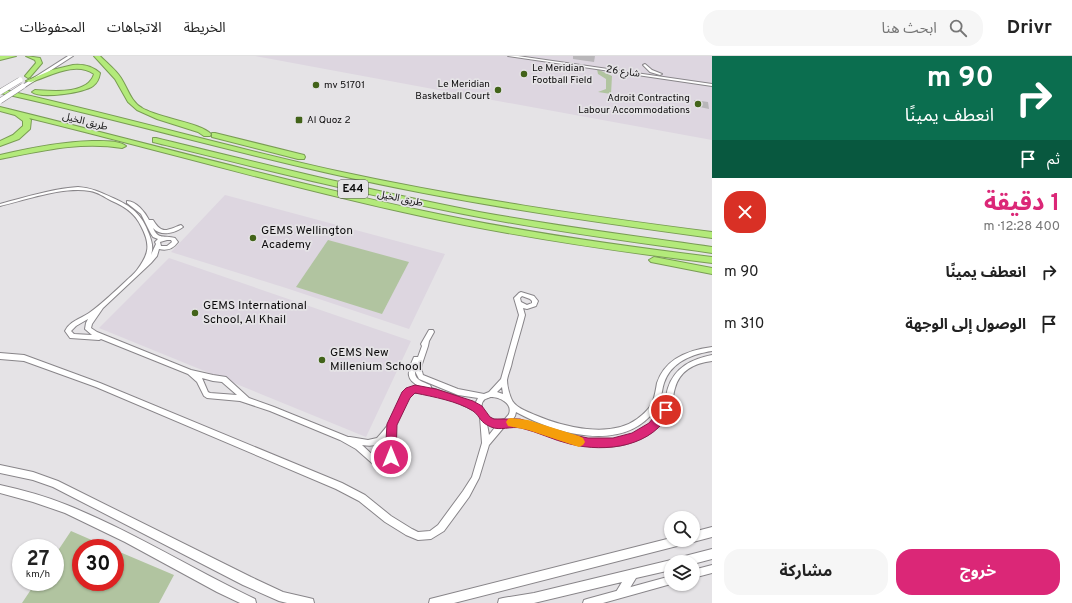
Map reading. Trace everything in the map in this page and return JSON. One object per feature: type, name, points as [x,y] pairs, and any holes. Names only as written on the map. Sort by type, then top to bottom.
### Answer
[{"type":"highway","points":[[0,57],[13,56]]},
{"type":"highway","points":[[29,56],[38,59],[39,64],[29,79]]},
{"type":"highway","points":[[97,56],[116,75],[124,86],[131,102],[139,109],[151,116],[201,130],[207,134]]},
{"type":"highway","points":[[29,79],[52,71],[67,68],[87,68],[97,73],[94,81],[80,89],[61,93],[36,92]]},
{"type":"highway","points":[[0,85],[36,92],[207,134],[382,178],[395,184]]},
{"type":"highway","name":"طريق الخيل","points":[[0,92],[282,160],[395,184],[603,221],[712,235]]},
{"type":"highway","name":"طريق الخيل","points":[[0,101],[285,173],[399,199],[527,223],[712,250]]},
{"type":"highway","points":[[0,109],[297,185],[446,219],[618,248],[712,260]]},
{"type":"highway","points":[[0,144],[16,137],[27,127],[27,120],[11,111]]},
{"type":"highway","points":[[0,150],[69,141],[87,141],[95,143]]},
{"type":"highway","points":[[0,157],[52,146],[95,143],[120,145],[281,184],[297,185]]},
{"type":"highway","points":[[618,248],[641,258],[712,271]]},
{"type":"main road","points":[[0,101],[23,86],[29,79],[62,56]]},
{"type":"main road","points":[[0,92],[20,80],[29,79],[71,56]]},
{"type":"street","name":"شارع 26","points":[[510,56],[712,83]]},
{"type":"street","name":"شارع 26","points":[[527,56],[712,83]]},
{"type":"street","points":[[645,65],[653,72],[672,77]]},
{"type":"street","points":[[638,74],[645,73]]},
{"type":"street","points":[[0,202],[64,187],[80,186],[100,189],[130,203],[136,204],[145,211],[158,231],[168,232],[181,227]]},
{"type":"street","points":[[0,206],[58,193],[80,190],[90,192],[132,210],[139,218],[146,232],[151,251],[139,270]]},
{"type":"street","points":[[130,203],[144,215],[152,233],[160,242]]},
{"type":"street","points":[[146,232],[160,242]]},
{"type":"street","points":[[102,338],[75,337],[68,333],[72,326],[100,308],[152,259],[160,242]]},
{"type":"street","points":[[508,400],[504,380],[522,314],[517,297],[521,294],[532,296],[534,304],[522,314]]},
{"type":"street","points":[[519,303],[525,306],[531,306]]},
{"type":"street","points":[[100,308],[88,327],[91,332],[102,338],[190,372],[213,378],[224,379],[247,400]]},
{"type":"street","points":[[431,332],[412,368],[411,376],[415,382],[432,389],[436,393]]},
{"type":"street","points":[[426,342],[417,366],[421,377],[458,392],[483,396],[491,394],[500,395],[508,400],[513,407],[546,423],[566,429],[593,432],[619,430],[640,421],[650,412],[657,401],[662,379],[674,362],[691,354],[712,349]]},
{"type":"street","points":[[0,356],[24,358],[98,385],[340,486],[358,496],[388,518],[418,536],[426,536],[437,532],[466,494],[477,472],[486,443],[483,417]]},
{"type":"street","points":[[343,438],[364,443],[379,441],[392,424],[406,395],[410,391],[418,389],[465,402],[478,409],[483,417],[490,422],[528,425],[569,439],[588,443],[606,444],[627,440],[648,431],[658,422],[666,410],[675,380],[682,370],[696,361],[712,358]]},
{"type":"street","points":[[190,372],[200,380],[206,394],[209,396],[226,396],[247,400],[343,438],[359,447],[376,462],[384,462],[388,460],[392,453],[390,439],[392,424]]},
{"type":"street","points":[[491,394],[504,380]]},
{"type":"street","points":[[478,409],[479,402],[483,396]]},
{"type":"street","points":[[486,443],[504,423],[512,417],[513,407]]},
{"type":"street","points":[[0,469],[27,475],[54,484],[283,598],[309,603]]},
{"type":"street","points":[[0,489],[27,495],[55,504],[133,542],[251,603]]},
{"type":"street","points":[[700,535],[712,532]]},
{"type":"street","points":[[434,603],[664,544]]},
{"type":"street","points":[[700,557],[712,554]]},
{"type":"street","points":[[503,603],[537,600],[664,566]]},
{"type":"street","points":[[700,572],[712,569]]},
{"type":"street","points":[[621,592],[633,574]]},
{"type":"street","points":[[587,603],[621,592],[664,582]]},
{"type":"shaded area","points":[[255,56],[712,56],[712,140],[460,94]]},
{"type":"shaded area","points":[[225,195],[445,254],[409,329],[171,252]]},
{"type":"shaded area","points":[[169,258],[411,341],[366,437],[99,328]]},
{"type":"green space","points":[[597,69],[612,76],[611,94],[598,92],[606,89],[606,79],[598,74]]},
{"type":"green space","points":[[328,240],[409,262],[382,314],[296,287]]},
{"type":"green space","points":[[71,531],[89,539],[72,539],[72,591],[124,591],[124,554],[174,575],[159,603],[22,603],[30,591],[64,591],[64,542]]},
{"type":"building","points":[[573,56],[595,56],[594,62],[573,59]]},
{"type":"building","points":[[694,100],[708,102],[709,109],[695,106]]},
{"type":"slow traffic","points":[[511,422],[528,425],[579,442]]},
{"type":"place","name":"Le Meridian Football Field","points":[[524,74]]},
{"type":"place","name":"mv 51701","points":[[316,85]]},
{"type":"place","name":"Le Meridian Basketball Court","points":[[498,90]]},
{"type":"place","name":"Adroit Contracting Labour Accommodations","points":[[698,104]]},
{"type":"place","name":"Al Quoz 2","points":[[299,120]]},
{"type":"place","name":"GEMS Wellington Academy","points":[[253,238]]},
{"type":"place","name":"GEMS International School, Al Khail","points":[[195,313]]},
{"type":"place","name":"GEMS New Millenium School","points":[[322,360]]},
{"type":"route","points":[[391,457],[392,453],[390,439],[392,424],[406,395],[408,392],[415,389],[436,393],[470,404],[478,409],[481,415],[490,422],[498,424],[507,422],[520,423],[569,439],[588,443],[606,444],[634,438],[653,427],[663,416],[666,410]]}]
